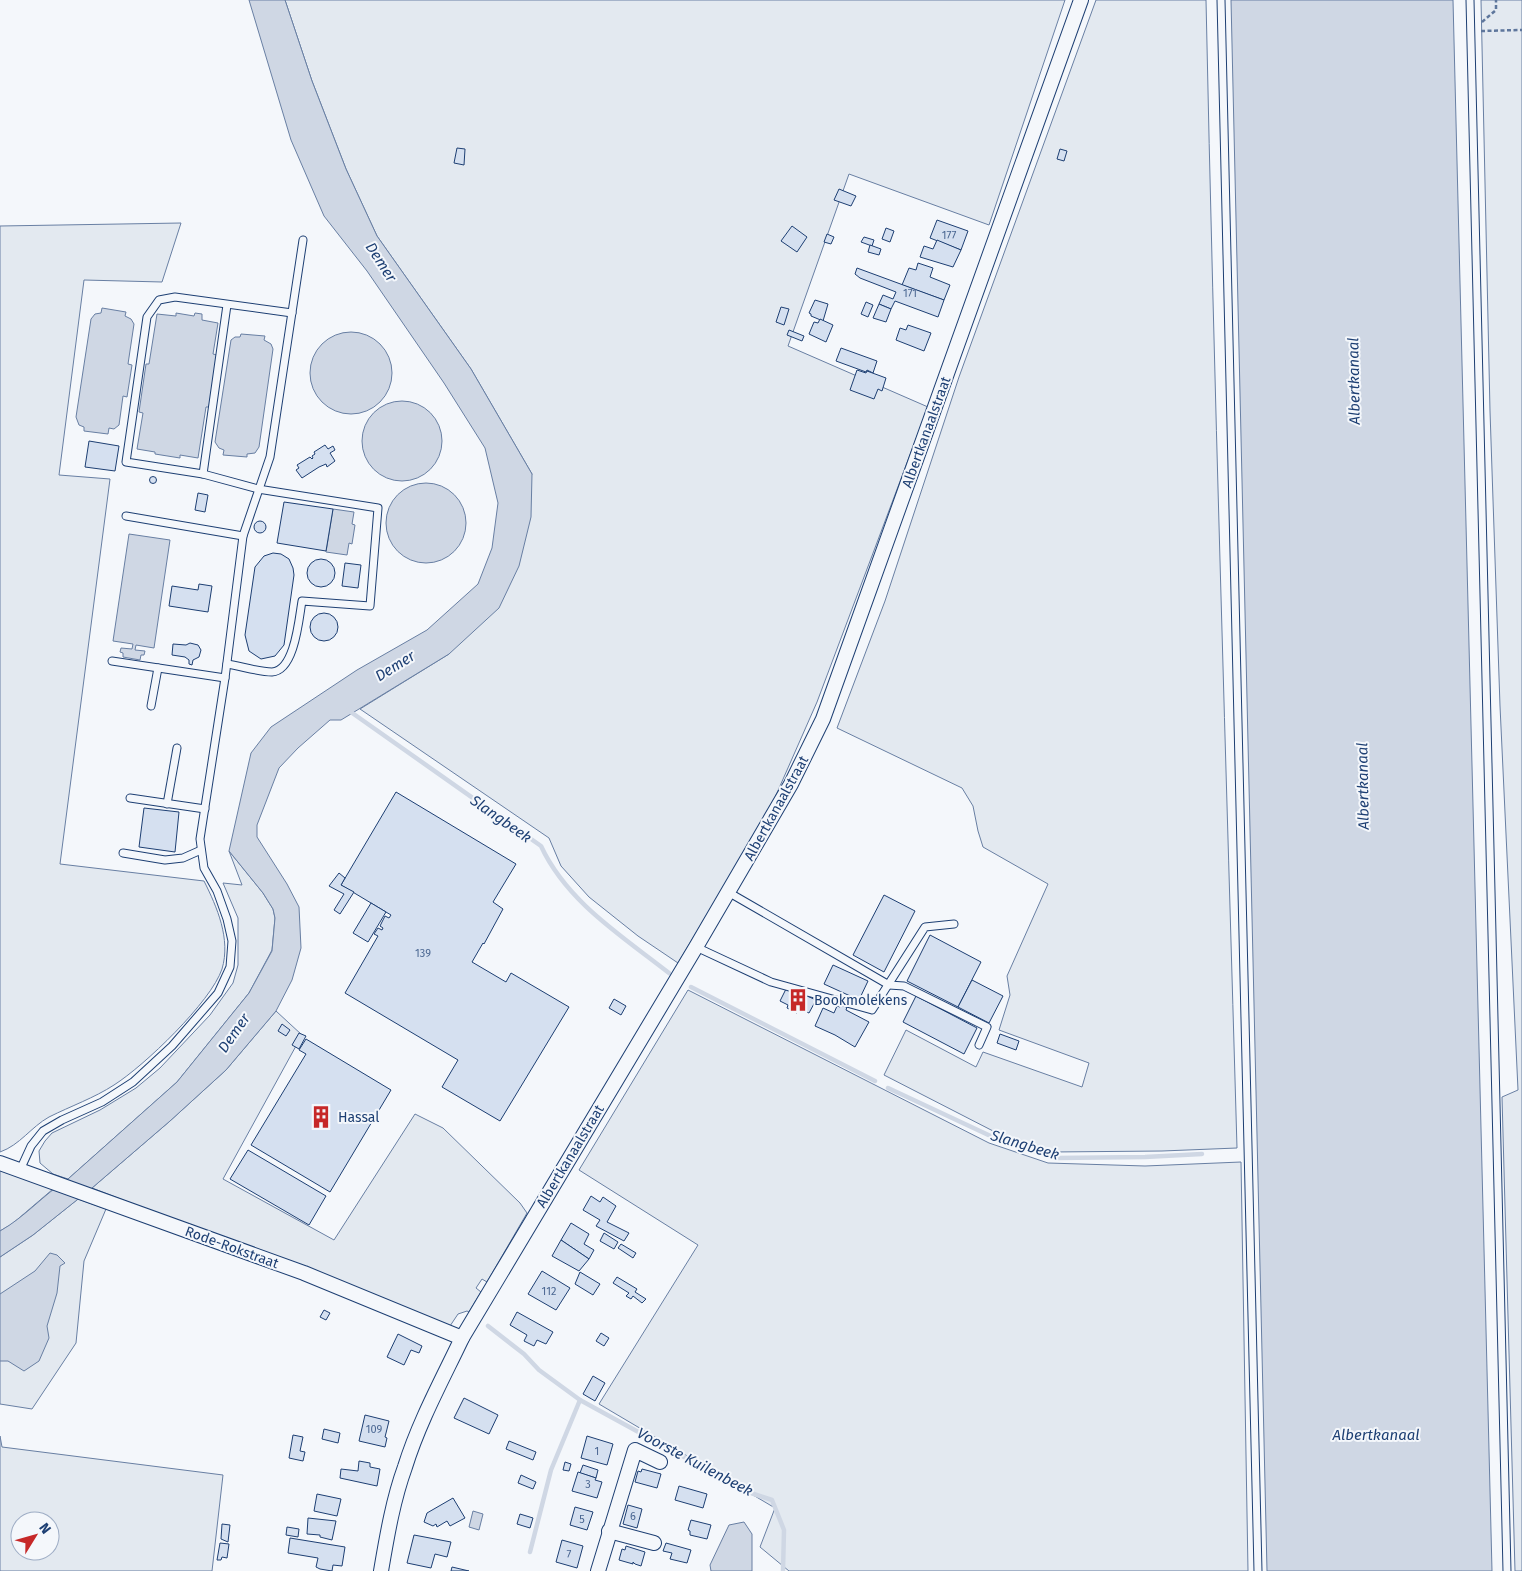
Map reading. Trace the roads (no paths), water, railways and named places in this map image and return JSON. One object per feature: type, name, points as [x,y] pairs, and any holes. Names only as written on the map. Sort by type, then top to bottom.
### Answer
[{"type":"street","name":"Albertkanaalstraat","points":[[381,1571],[405,1467],[431,1404],[462,1338],[696,947],[791,784],[823,719],[1081,0]]},
{"type":"street","name":"Rode-Rokstraat","points":[[0,1163],[304,1273],[462,1338]]},
{"type":"street","points":[[598,1571],[635,1450],[660,1462]]},
{"type":"street","points":[[609,1531],[654,1543]]},
{"type":"lane","points":[[1221,0],[1258,1571]]},
{"type":"lane","points":[[1470,0],[1507,1571]]},
{"type":"lane","points":[[20,1170],[30,1146],[43,1131],[102,1102],[133,1082],[172,1046],[218,992],[230,967],[232,940],[228,919],[217,891],[204,868],[200,839],[227,664],[242,536],[270,457],[303,240]]},
{"type":"lane","points":[[227,664],[274,672],[284,666],[293,652],[302,601],[370,606],[378,508],[258,489],[203,474],[126,462],[147,317],[159,300],[175,297],[292,313]]},
{"type":"lane","points":[[203,474],[227,305]]},
{"type":"lane","points":[[126,516],[242,536]]},
{"type":"lane","points":[[112,661],[225,678]]},
{"type":"lane","points":[[151,706],[158,668]]},
{"type":"lane","points":[[167,804],[176,748]]},
{"type":"lane","points":[[130,798],[204,809]]},
{"type":"lane","points":[[123,852],[165,860],[183,858],[201,850]]},
{"type":"lane","points":[[728,892],[889,985],[904,986],[987,1027],[979,1045]]},
{"type":"lane","points":[[696,947],[771,982],[872,1010],[925,927],[954,924]]},
{"type":"water","name":"Demer","points":[[249,0],[285,0],[312,81],[346,169],[377,236],[471,369],[532,474],[531,517],[519,566],[499,608],[449,654],[341,720],[330,720],[298,748],[279,768],[257,825],[257,837],[287,884],[299,907],[301,948],[292,980],[276,1011],[226,1070],[170,1121],[92,1188],[33,1235],[0,1257],[0,1231],[68,1179],[177,1082],[249,993],[272,951],[275,918],[273,909],[263,893],[229,851],[251,753],[271,727],[357,670],[427,630],[478,584],[492,548],[498,503],[485,448],[444,383],[367,271],[324,216],[291,140]]},
{"type":"water","name":"Albertkanaal","points":[[1231,0],[1453,0],[1492,1571],[1267,1571]]},
{"type":"water","points":[[102,308],[126,312],[125,316],[131,319],[134,324],[128,364],[132,365],[127,397],[123,396],[119,425],[114,429],[109,428],[108,434],[84,431],[84,427],[79,425],[76,417],[91,319],[95,314],[101,313]]},
{"type":"water","points":[[176,313],[194,316],[195,313],[202,314],[202,320],[218,323],[213,354],[217,355],[209,407],[206,407],[198,458],[180,455],[180,458],[137,449],[143,413],[139,412],[146,364],[149,364],[157,314],[176,316]]},
{"type":"water","points":[[351,332],[367,335],[380,344],[389,357],[392,373],[389,389],[380,402],[367,411],[351,414],[335,411],[322,402],[313,389],[310,373],[313,357],[322,344],[335,335]]},
{"type":"water","points":[[241,334],[265,336],[264,340],[271,344],[273,349],[259,447],[255,453],[247,454],[247,457],[223,455],[224,450],[219,448],[215,442],[231,340],[235,337],[240,337]]},
{"type":"water","points":[[402,401],[417,404],[430,413],[439,426],[442,441],[439,456],[430,469],[417,478],[402,481],[387,478],[374,469],[365,456],[362,441],[365,426],[374,413],[387,404]]},
{"type":"water","points":[[426,483],[441,486],[454,495],[463,508],[466,523],[463,538],[454,551],[441,560],[426,563],[411,560],[398,551],[389,538],[386,523],[389,508],[398,495],[411,486]]},
{"type":"water","points":[[333,509],[354,512],[352,524],[355,525],[352,544],[349,543],[347,555],[326,552]]},
{"type":"water","points":[[129,534],[170,540],[154,648],[136,645],[135,650],[145,651],[144,655],[141,655],[140,660],[123,657],[123,653],[120,652],[121,648],[132,649],[133,644],[113,641]]},
{"type":"water","points":[[50,1253],[57,1255],[65,1263],[60,1266],[57,1293],[47,1326],[49,1338],[39,1361],[24,1371],[8,1361],[0,1361],[0,1294],[35,1271]]},
{"type":"water","points":[[473,1511],[483,1514],[479,1530],[469,1527]]},
{"type":"water","points":[[744,1522],[752,1534],[752,1571],[711,1571],[710,1565],[729,1525]]},
{"type":"waterway","name":"Slangbeek","points":[[348,710],[541,846],[565,884],[597,917],[669,973]]},
{"type":"waterway","name":"Slangbeek","points":[[691,987],[875,1081]]},
{"type":"waterway","name":"Slangbeek","points":[[888,1088],[997,1139],[1056,1158],[1202,1154]]},
{"type":"waterway","name":"Voorste Kuilenbeek","points":[[488,1326],[524,1354],[539,1370],[580,1400],[748,1492],[772,1500],[784,1530],[783,1571]]},
{"type":"waterway","name":"Voorste Kuilenbeek","points":[[530,1552],[551,1470],[580,1400]]},
{"type":"place","name":"Bookmolekens","points":[[798,1000]]},
{"type":"place","name":"Hassal","points":[[321,1117]]}]
